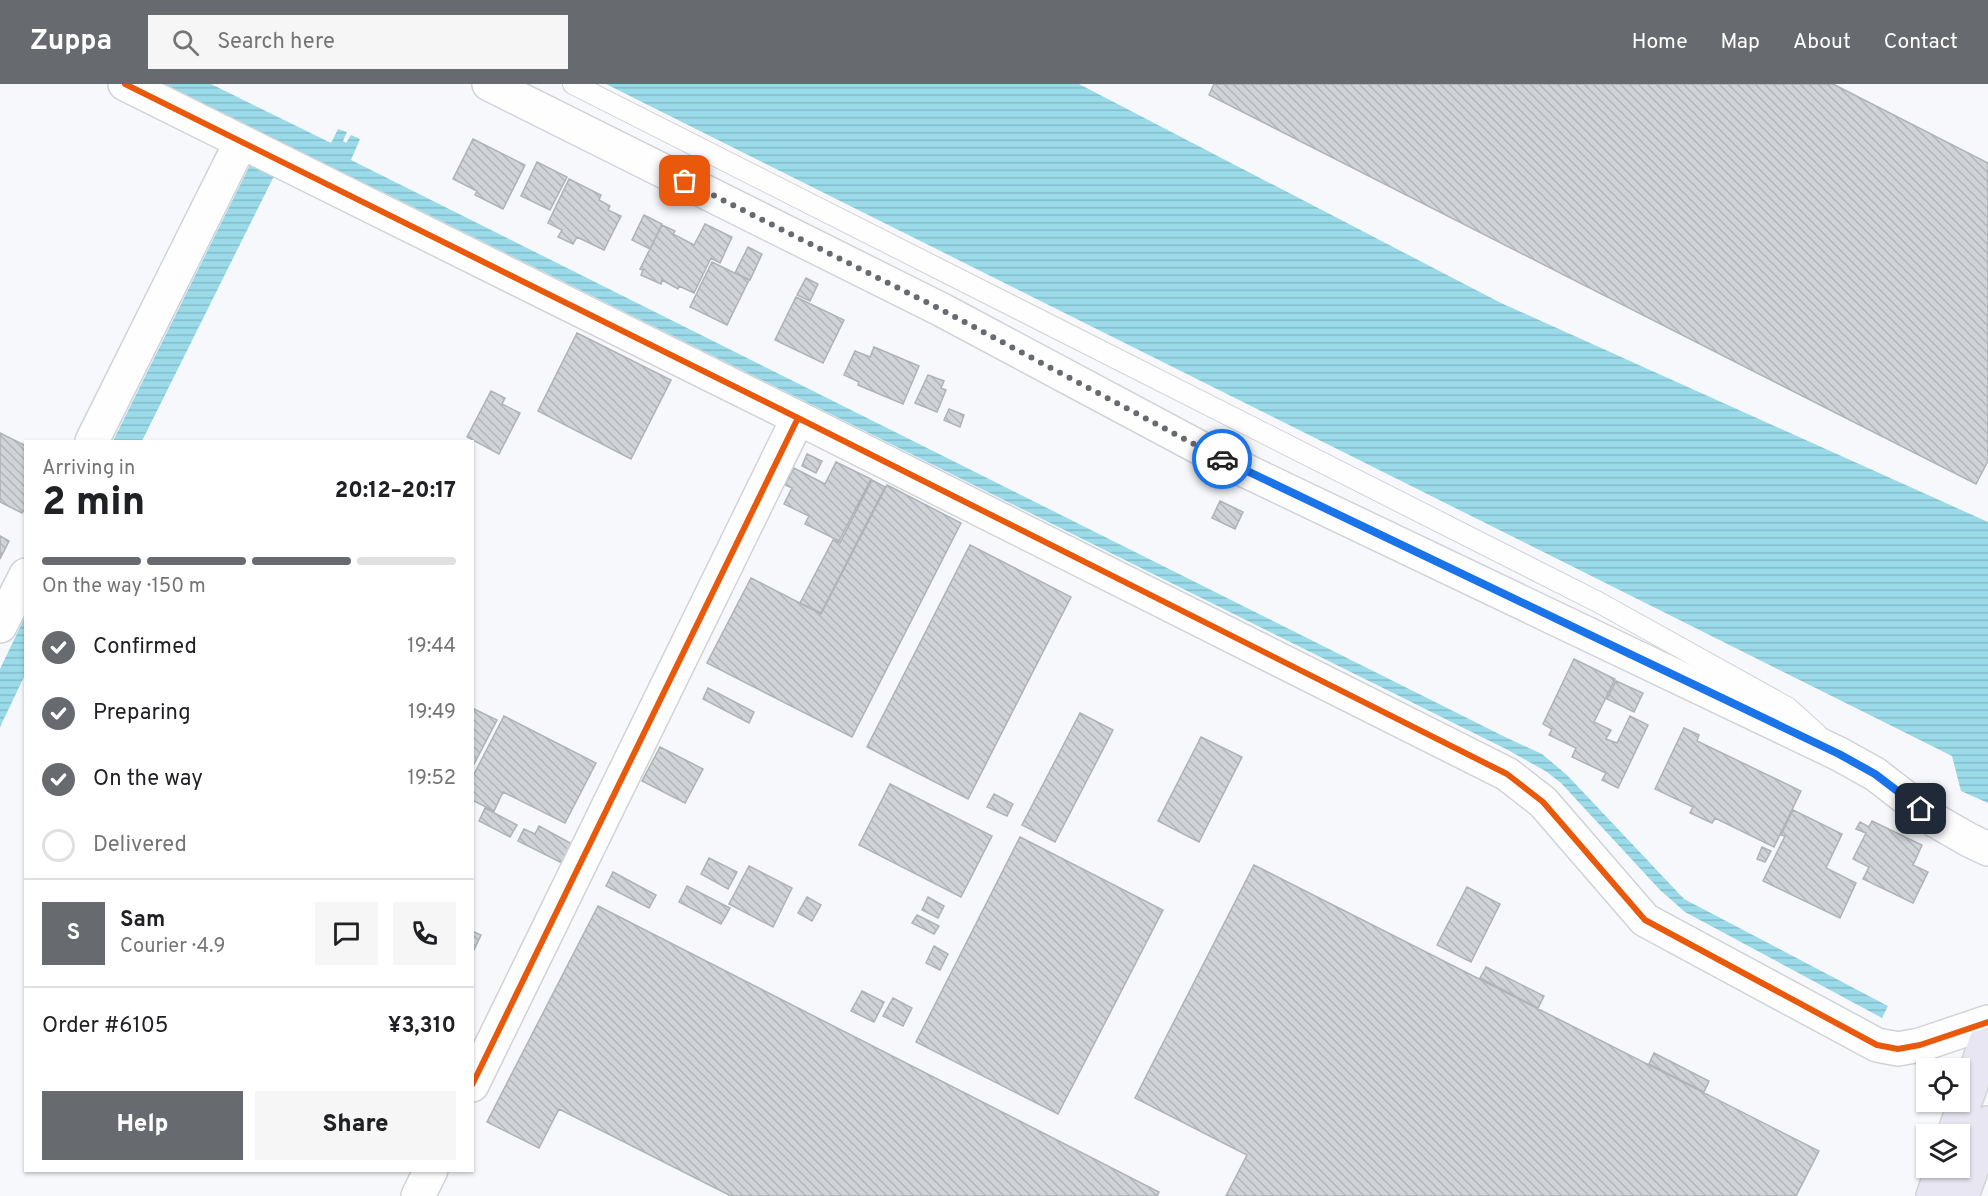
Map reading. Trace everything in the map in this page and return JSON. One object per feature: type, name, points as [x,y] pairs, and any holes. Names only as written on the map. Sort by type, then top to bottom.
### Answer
[{"type":"highway","points":[[1957,1124],[1988,1035]]},
{"type":"highway","points":[[1962,1196],[1988,1123]]},
{"type":"highway","points":[[1933,1196],[1939,1178]]},
{"type":"street","points":[[125,84],[798,418],[1507,774],[1543,802],[1645,920],[1877,1045],[1898,1049],[1920,1045],[1988,1022]]},
{"type":"street","points":[[489,84],[942,310],[1219,458],[1839,754],[1875,774],[1936,821],[1988,849]]},
{"type":"street","points":[[92,440],[241,142]]},
{"type":"street","points":[[474,1080],[798,418]]},
{"type":"street","points":[[0,626],[24,579]]},
{"type":"street","points":[[418,1196],[430,1172]]},
{"type":"lane","points":[[573,84],[1598,602],[1787,707],[1839,754]]},
{"type":"water","points":[[164,84],[211,84],[331,143],[338,129],[347,132],[343,141],[346,143],[351,135],[360,139],[351,160],[1542,754],[1567,775],[1684,899],[1888,1006],[1882,1018],[1685,912],[1660,890],[1561,783],[1547,772],[1508,750],[377,189],[374,193],[291,152],[273,178],[142,440],[113,440],[249,167],[257,130]]},
{"type":"water","points":[[606,84],[1079,84],[1501,303],[1988,522],[1988,803],[1961,791],[1952,756]]},
{"type":"water","points":[[24,619],[24,677],[0,727],[0,669]]},
{"type":"building","points":[[1214,84],[1833,84],[1988,163],[1988,461],[1976,484],[1209,95]]},
{"type":"building","points":[[473,139],[525,165],[503,209],[475,195],[477,191],[453,179]]},
{"type":"building","points":[[537,162],[567,177],[550,210],[521,196]]},
{"type":"building","points":[[569,179],[601,195],[599,200],[610,206],[608,210],[621,216],[604,250],[577,237],[573,244],[558,237],[562,230],[548,223]]},
{"type":"building","points":[[644,215],[662,224],[650,249],[632,240]]},
{"type":"building","points":[[705,224],[732,237],[720,263],[711,258],[694,293],[679,286],[678,289],[662,280],[661,284],[641,275],[643,270],[640,269],[662,225],[675,231],[673,234],[694,245]]},
{"type":"building","points":[[748,247],[762,254],[750,280],[735,273]]},
{"type":"building","points":[[712,262],[749,280],[727,325],[690,307]]},
{"type":"building","points":[[806,278],[818,284],[810,301],[797,295]]},
{"type":"building","points":[[796,297],[844,320],[823,363],[775,340]]},
{"type":"building","points":[[577,333],[671,380],[631,459],[538,411]]},
{"type":"building","points":[[874,347],[919,366],[903,404],[858,385],[859,382],[844,375],[855,351],[870,357]]},
{"type":"building","points":[[928,375],[944,381],[941,388],[946,390],[937,412],[915,403]]},
{"type":"building","points":[[491,391],[505,398],[502,404],[520,413],[499,454],[467,437]]},
{"type":"building","points":[[949,409],[964,415],[960,427],[944,420]]},
{"type":"building","points":[[0,433],[24,445],[24,510],[22,513],[0,502]]},
{"type":"building","points":[[807,454],[822,461],[816,473],[802,466]]},
{"type":"building","points":[[836,462],[871,479],[839,541],[805,524],[809,516],[784,504],[792,488],[785,485],[794,468],[825,484]]},
{"type":"building","points":[[872,480],[885,487],[821,613],[800,603],[833,540],[840,543]]},
{"type":"building","points":[[887,485],[961,523],[852,737],[707,663],[751,578],[821,614]]},
{"type":"building","points":[[1220,501],[1243,512],[1235,529],[1212,518]]},
{"type":"building","points":[[0,536],[9,541],[0,559]]},
{"type":"building","points":[[970,545],[1071,597],[968,799],[867,747]]},
{"type":"building","points":[[1574,659],[1615,679],[1594,722],[1611,730],[1606,739],[1617,743],[1630,716],[1648,725],[1618,788],[1602,780],[1606,773],[1572,757],[1576,748],[1549,735],[1552,729],[1543,724]]},
{"type":"building","points":[[1616,681],[1643,693],[1634,712],[1607,699]]},
{"type":"building","points":[[708,688],[754,712],[749,723],[703,699]]},
{"type":"building","points":[[474,709],[497,720],[474,764]]},
{"type":"building","points":[[1080,713],[1113,730],[1055,842],[1022,825]]},
{"type":"building","points":[[504,716],[596,763],[565,823],[503,792],[494,811],[474,801],[474,774]]},
{"type":"building","points":[[1684,728],[1699,735],[1697,741],[1801,791],[1774,847],[1715,818],[1712,823],[1690,813],[1693,807],[1655,789]]},
{"type":"building","points":[[1201,737],[1242,757],[1199,842],[1158,821]]},
{"type":"building","points":[[660,747],[703,769],[685,803],[642,781]]},
{"type":"building","points":[[890,784],[992,836],[961,897],[859,845]]},
{"type":"building","points":[[994,794],[1013,804],[1007,816],[987,807]]},
{"type":"building","points":[[485,808],[517,825],[510,837],[479,821]]},
{"type":"building","points":[[1793,810],[1842,834],[1826,868],[1856,883],[1840,918],[1763,881],[1785,836],[1781,835]]},
{"type":"building","points":[[1872,821],[1922,845],[1913,865],[1928,872],[1913,903],[1863,879],[1869,867],[1853,859],[1866,833],[1856,829],[1860,822],[1869,827]]},
{"type":"building","points":[[539,826],[572,844],[562,863],[518,841],[524,829],[535,834]]},
{"type":"building","points":[[1020,837],[1163,910],[1058,1114],[916,1042]]},
{"type":"building","points":[[1762,847],[1771,851],[1765,862],[1757,859]]},
{"type":"building","points":[[709,858],[737,872],[728,889],[701,874]]},
{"type":"building","points":[[1254,865],[1819,1151],[1796,1196],[1226,1196],[1247,1155],[1135,1098]]},
{"type":"building","points":[[749,866],[792,888],[773,927],[729,904]]},
{"type":"building","points":[[613,872],[656,895],[649,908],[606,886]]},
{"type":"building","points":[[687,886],[730,908],[721,924],[679,902]]},
{"type":"building","points":[[1467,887],[1500,904],[1471,962],[1437,945]]},
{"type":"building","points":[[807,897],[821,905],[812,921],[798,913]]},
{"type":"building","points":[[928,897],[944,906],[938,918],[922,910]]},
{"type":"building","points":[[598,906],[1159,1192],[1157,1196],[731,1196],[559,1109],[539,1148],[487,1122]]},
{"type":"building","points":[[917,915],[939,926],[934,934],[912,923]]},
{"type":"building","points":[[474,932],[481,935],[474,950]]},
{"type":"building","points":[[934,946],[948,954],[940,970],[926,963]]},
{"type":"building","points":[[1486,967],[1544,996],[1538,1008],[1480,978]]},
{"type":"building","points":[[862,991],[884,1002],[874,1022],[851,1011]]},
{"type":"building","points":[[893,998],[912,1008],[903,1026],[883,1016]]},
{"type":"building","points":[[1654,1053],[1709,1081],[1704,1092],[1649,1064]]},
{"type":"cycle path","points":[[125,84],[798,418],[1507,774],[1543,802],[1645,920],[1877,1045],[1898,1049],[1920,1045],[1988,1022]]},
{"type":"cycle path","points":[[474,1081],[798,418]]},
{"type":"way so far","points":[[685,181],[942,310],[1222,459]]},
{"type":"route","points":[[1222,459],[1839,754],[1875,774],[1921,809]]}]
